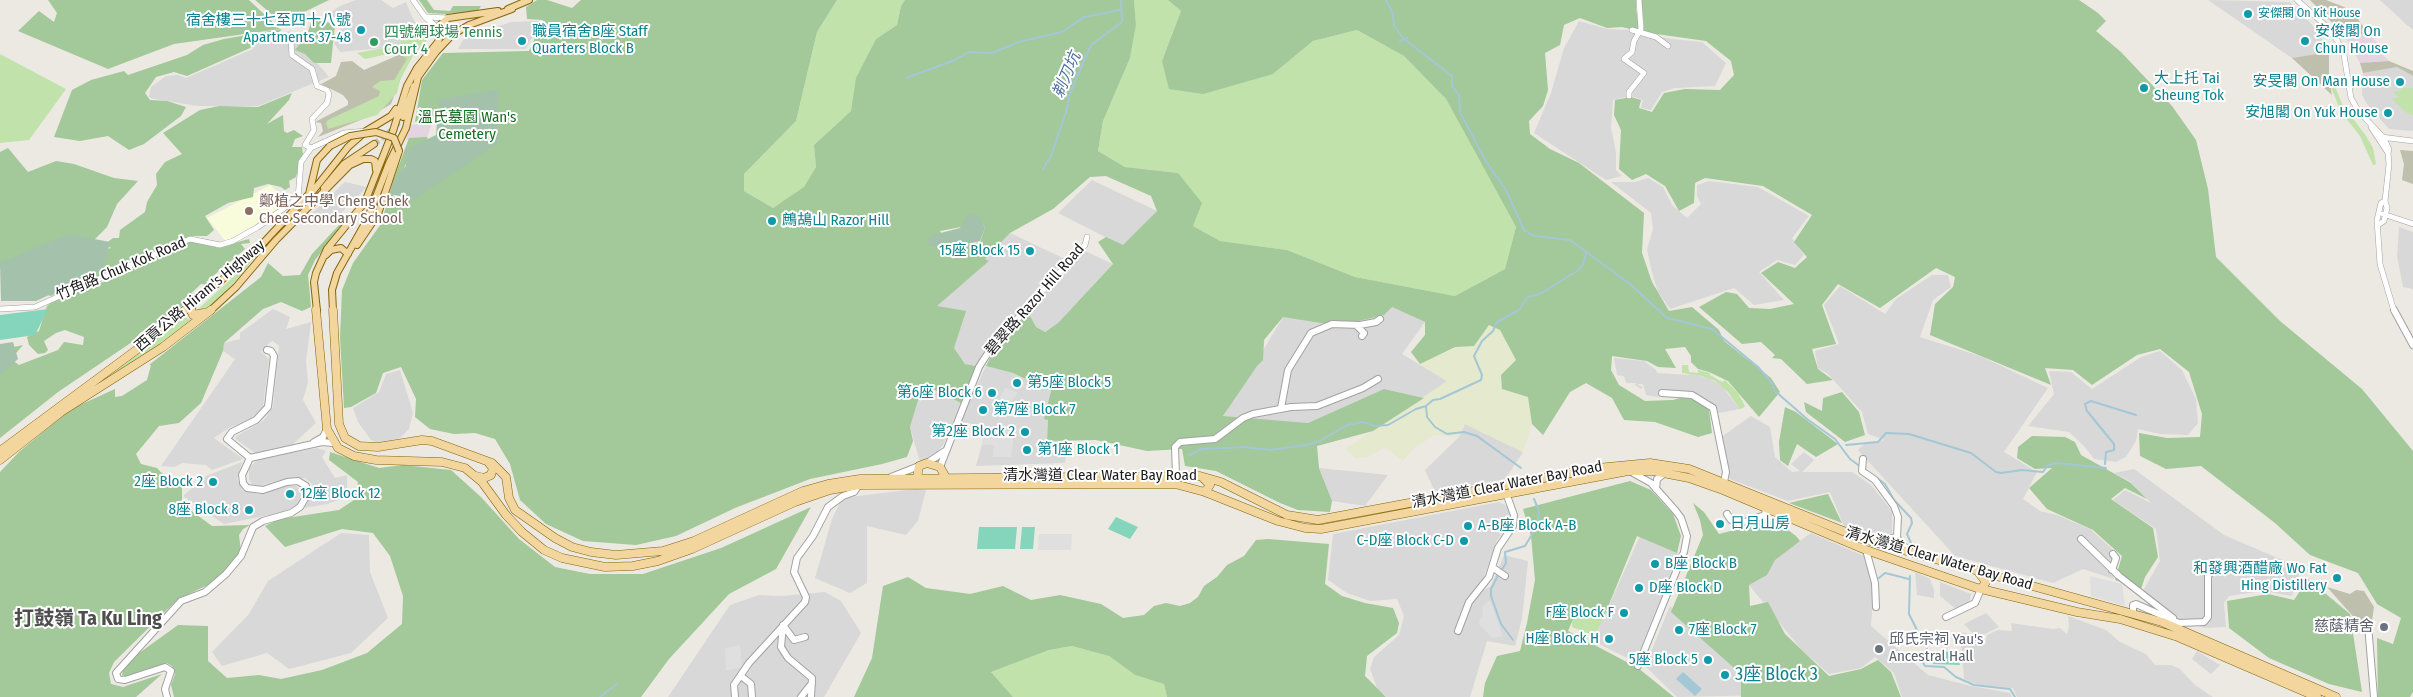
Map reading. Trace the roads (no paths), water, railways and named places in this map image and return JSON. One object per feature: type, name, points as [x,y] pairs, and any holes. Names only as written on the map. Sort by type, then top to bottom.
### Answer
[{"type":"main road","name":"清水灣道 Clear Water Bay Road","points":[[529,0],[457,32],[436,52],[418,79],[406,128],[389,163],[367,220],[337,273],[332,290],[339,424],[343,436],[353,444],[370,448],[411,440],[432,441],[492,463],[503,473],[508,482],[510,502],[523,517],[572,547],[591,552],[616,555],[650,553],[687,544],[803,491],[853,479],[945,476],[1200,476],[1221,482],[1280,512],[1312,520],[1334,518],[1522,481],[1634,463],[1670,465],[1689,469],[1724,482],[1862,539],[2133,614],[2188,632],[2336,697]]},
{"type":"main road","name":"清水灣道 Clear Water Bay Road","points":[[448,18],[512,8]]},
{"type":"main road","points":[[456,16],[468,20],[464,28]]},
{"type":"main road","points":[[334,443],[327,429],[314,282],[319,263],[327,249],[365,202],[402,98],[413,74],[438,42],[441,30],[440,25],[448,18]]},
{"type":"main road","points":[[441,30],[457,32]]},
{"type":"main road","points":[[403,117],[412,90],[418,79]]},
{"type":"main road","points":[[301,205],[344,152],[366,131],[391,116],[402,98]]},
{"type":"main road","points":[[366,131],[376,133],[384,140],[384,152]]},
{"type":"main road","name":"西貢公路 Hiram's Highway","points":[[0,452],[42,418],[143,345],[252,255],[301,205],[312,188],[317,160],[330,146],[359,133],[383,133],[392,136],[397,142],[399,151],[396,164],[374,220],[363,238],[348,254]]},
{"type":"main road","points":[[291,226],[340,168],[374,144]]},
{"type":"main road","name":"西貢公路 Hiram's Highway","points":[[0,460],[53,418],[163,347],[221,301],[352,164],[363,160],[374,160],[377,165],[376,174]]},
{"type":"main road","points":[[319,263],[335,249],[343,249],[348,254]]},
{"type":"main road","points":[[197,300],[190,312],[193,315],[203,313],[221,301]]},
{"type":"main road","name":"清水灣道 Clear Water Bay Road","points":[[334,443],[342,451],[360,458],[442,462],[461,466],[475,475],[510,521],[537,544],[556,556],[570,561],[605,567],[642,565],[674,556],[787,506],[830,490],[931,483],[1175,484],[1205,492],[1278,521],[1305,528],[1321,529],[1628,471],[1666,473],[1689,478],[1866,550],[1981,589],[2014,598],[2139,624],[2178,636],[2301,693],[2317,697]]},
{"type":"main road","points":[[475,475],[486,478],[492,473],[493,468],[484,459]]},
{"type":"main road","points":[[931,483],[917,478],[919,466],[927,463],[940,467],[945,476]]},
{"type":"main road","points":[[1200,476],[1210,485],[1205,492]]},
{"type":"main road","points":[[1978,572],[1986,582],[1981,589]]},
{"type":"main road","points":[[2011,581],[2002,582],[2000,588],[2014,598]]},
{"type":"street","points":[[413,0],[425,17],[441,30]]},
{"type":"street","points":[[1629,96],[1629,92],[1644,73],[1627,63],[1625,58],[1632,52],[1634,41],[1640,32],[1639,0]]},
{"type":"street","points":[[2297,0],[2330,30],[2340,45],[2345,60],[2350,98],[2390,151],[2388,153],[2389,164],[2385,201],[2388,206],[2384,221],[2378,226]]},
{"type":"street","points":[[2302,0],[2309,10]]},
{"type":"street","points":[[425,17],[448,18]]},
{"type":"street","points":[[1632,30],[1664,40],[1668,46]]},
{"type":"street","points":[[291,42],[292,55],[311,68],[317,86],[328,92],[329,100],[313,117],[314,130],[305,145],[311,148],[344,133],[366,131]]},
{"type":"street","points":[[2381,139],[2413,141]]},
{"type":"street","name":"竹角路 Chuk Kok Road","points":[[0,309],[35,307],[190,239],[220,245],[233,241],[258,227],[298,198],[300,167],[311,148]]},
{"type":"street","points":[[2385,201],[2381,203],[2377,220],[2378,246],[2384,284],[2392,307],[2413,345]]},
{"type":"street","points":[[2379,211],[2413,224]]},
{"type":"street","name":"碧翠路 Razor Hill Road","points":[[940,467],[979,367],[988,353],[1049,282],[1085,245],[1087,237]]},
{"type":"street","points":[[1281,408],[1284,380],[1310,333],[1332,324],[1376,322],[1380,319]]},
{"type":"street","points":[[1356,324],[1362,329],[1364,333],[1362,336]]},
{"type":"street","points":[[250,458],[227,438],[232,432],[256,420],[268,407],[274,356],[267,350]]},
{"type":"street","points":[[1176,475],[1175,449],[1180,442],[1215,439],[1243,418],[1281,408],[1317,406],[1363,388],[1378,379]]},
{"type":"street","points":[[1662,393],[1692,395],[1700,398],[1713,408],[1726,472],[1724,482]]},
{"type":"street","points":[[308,445],[323,436],[327,429]]},
{"type":"street","points":[[250,458],[308,445],[327,442],[334,443]]},
{"type":"street","name":"碧翠路 Razor Hill Road","points":[[927,463],[938,457],[947,447]]},
{"type":"street","points":[[167,697],[165,689],[171,676],[171,671],[166,667],[125,680],[118,679],[116,673],[181,600],[205,592],[226,574],[242,553],[253,528],[263,521],[294,511],[303,504],[307,494],[304,485],[294,481],[263,490],[247,488],[242,475],[250,458]]},
{"type":"street","points":[[1863,458],[1862,468],[1886,493],[1894,506],[1898,517],[1897,537],[1904,546],[1922,556]]},
{"type":"street","points":[[891,477],[919,466]]},
{"type":"street","points":[[1628,471],[1644,478],[1656,489],[1681,518],[1687,536],[1687,544],[1638,666]]},
{"type":"street","points":[[1656,489],[1657,479],[1666,473]]},
{"type":"street","points":[[735,697],[734,685],[783,625],[805,602],[806,597],[794,572],[797,558],[813,536],[824,513],[835,501],[856,488]]},
{"type":"street","points":[[830,490],[835,501]]},
{"type":"street","points":[[1458,632],[1469,602],[1484,586],[1494,569],[1498,548],[1513,526],[1514,515],[1506,493]]},
{"type":"street","points":[[1728,514],[1731,520],[1744,522],[1765,515],[1766,508]]},
{"type":"street","points":[[1862,539],[1882,541],[1897,537]]},
{"type":"street","points":[[2081,539],[2112,570],[2141,591],[2160,610],[2186,624]]},
{"type":"street","points":[[1866,550],[1875,583],[1876,607]]},
{"type":"street","points":[[2112,570],[2116,558],[2113,554]]},
{"type":"street","points":[[1494,569],[1504,575]]},
{"type":"street","points":[[2133,614],[2133,605],[2136,604],[2160,616],[2186,624],[2204,622],[2208,617],[2208,576],[2212,571]]},
{"type":"street","points":[[1946,617],[1975,603],[1981,589]]},
{"type":"street","points":[[783,625],[794,640],[804,637]]},
{"type":"street","points":[[783,625],[781,647],[784,653],[812,678],[811,697]]},
{"type":"street","points":[[2368,625],[2374,697]]},
{"type":"street","points":[[741,676],[751,684],[752,697]]},
{"type":"street","points":[[801,697],[812,683]]},
{"type":"water","points":[[1683,672],[1702,689],[1695,696],[1676,679]]},
{"type":"waterway","name":"剃刀坑","points":[[1043,169],[1051,156],[1067,109],[1070,93],[1091,45],[1122,22],[1121,0]]},
{"type":"waterway","points":[[1386,0],[1393,14],[1394,26],[1404,39]]},
{"type":"waterway","points":[[906,78],[955,60],[969,52],[993,53],[1018,42],[1062,32],[1084,17],[1120,10]]},
{"type":"waterway","points":[[1400,41],[1404,39]]},
{"type":"waterway","points":[[1404,39],[1452,76],[1452,86],[1459,95],[1460,112],[1485,160],[1506,190],[1524,230],[1534,236],[1570,240],[1630,284],[1667,318],[1712,329],[1758,367],[1772,383],[1775,391],[1807,419],[1835,439],[1850,459],[1861,467]]},
{"type":"waterway","points":[[1426,406],[1433,400],[1440,399],[1481,380],[1482,375],[1474,356],[1482,341],[1493,331],[1497,322],[1519,310],[1528,297],[1540,294],[1577,271],[1583,265],[1586,253]]},
{"type":"waterway","points":[[2105,464],[2106,452],[2114,450],[2114,444],[2087,411],[2085,404],[2091,401],[2136,415]]},
{"type":"waterway","points":[[1189,455],[1202,449],[1245,447],[1270,450],[1306,445],[1320,441],[1347,425],[1363,422],[1374,426],[1388,425],[1416,409],[1426,406]]},
{"type":"waterway","points":[[1426,406],[1427,417],[1435,427],[1447,434],[1464,432],[1477,436],[1521,468]]},
{"type":"waterway","points":[[1846,445],[1878,442],[1886,433],[1909,434],[1971,453],[1996,472],[2001,473],[2022,470],[2043,472],[2047,466],[2056,463],[2106,468]]},
{"type":"waterway","points":[[1877,478],[1885,484],[1894,500],[1911,518],[1912,523],[1907,534],[1911,543]]},
{"type":"waterway","points":[[1501,571],[1506,563],[1505,552],[1525,546],[1537,526],[1539,511],[1534,499]]},
{"type":"waterway","points":[[1879,578],[1885,573],[1909,579]]},
{"type":"waterway","points":[[1498,575],[1491,589],[1491,596],[1501,624],[1513,640]]},
{"type":"waterway","points":[[1910,576],[1909,614],[1923,642]]},
{"type":"waterway","points":[[1927,649],[1919,656],[1925,666],[1944,667],[1956,677],[1974,685],[2010,689],[2015,697]]},
{"type":"waterway","points":[[600,697],[617,684]]},
{"type":"tunnel","points":[[374,144],[392,130],[403,117]]},
{"type":"place","name":"安傑閣 On Kit House","points":[[2248,14]]},
{"type":"place","name":"宿舍樓三十七至四十八號 Apartments 37-48","points":[[361,30]]},
{"type":"place","name":"職員宿舍B座 Staff Quarters Block B","points":[[522,41]]},
{"type":"place","name":"安俊閣 On Chun House","points":[[2305,41]]},
{"type":"place","name":"四號網球場 Tennis Court 4","points":[[374,42]]},
{"type":"place","name":"安旻閣 On Man House","points":[[2400,82]]},
{"type":"place","name":"大上托 Tai Sheung Tok","points":[[2144,88]]},
{"type":"place","name":"安旭閣 On Yuk House","points":[[2388,113]]},
{"type":"place","name":"鄭植之中學 Cheng Chek Chee Secondary School","points":[[249,211]]},
{"type":"place","name":"鷓鴣山 Razor Hill","points":[[772,221]]},
{"type":"place","name":"15座 Block 15","points":[[1030,251]]},
{"type":"place","name":"第5座 Block 5","points":[[1017,383]]},
{"type":"place","name":"第6座 Block 6","points":[[992,393]]},
{"type":"place","name":"第7座 Block 7","points":[[983,410]]},
{"type":"place","name":"第2座 Block 2","points":[[1025,432]]},
{"type":"place","name":"第1座 Block 1","points":[[1027,450]]},
{"type":"place","name":"2座 Block 2","points":[[213,482]]},
{"type":"place","name":"12座 Block 12","points":[[290,494]]},
{"type":"place","name":"8座 Block 8","points":[[249,510]]},
{"type":"place","name":"日月山房","points":[[1720,524]]},
{"type":"place","name":"A-B座 Block A-B","points":[[1468,526]]},
{"type":"place","name":"C-D座 Block C-D","points":[[1464,541]]},
{"type":"place","name":"B座 Block B","points":[[1655,564]]},
{"type":"place","name":"和發興酒醋廠 Wo Fat Hing Distillery","points":[[2337,578]]},
{"type":"place","name":"D座 Block D","points":[[1639,588]]},
{"type":"place","name":"F座 Block F","points":[[1624,613]]},
{"type":"place","name":"慈蔭精舍","points":[[2384,627]]},
{"type":"place","name":"7座 Block 7","points":[[1679,630]]},
{"type":"place","name":"H座 Block H","points":[[1609,639]]},
{"type":"place","name":"邱氏宗祠 Yau's Ancestral Hall","points":[[1879,649]]},
{"type":"place","name":"5座 Block 5","points":[[1708,660]]},
{"type":"place","name":"3座 Block 3","points":[[1725,675]]},
{"type":"district","name":"打鼓嶺 Ta Ku Ling","points":[[88,619]]},
{"type":"park label","name":"溫氏墓園 Wan's Cemetery","points":[[467,126]]}]
